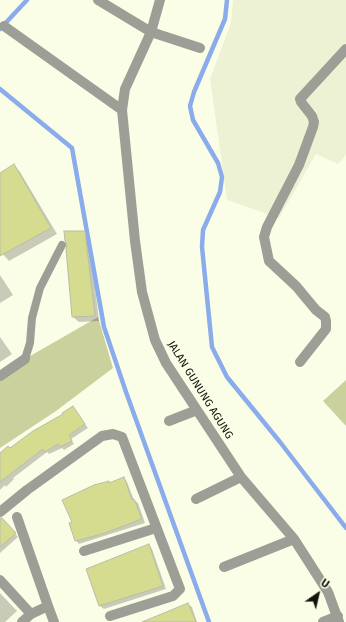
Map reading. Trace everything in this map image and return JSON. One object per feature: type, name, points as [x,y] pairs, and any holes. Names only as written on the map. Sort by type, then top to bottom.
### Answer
[{"type":"street","points":[[98,0],[151,32],[200,48]]},
{"type":"street","name":"JALAN GUNUNG AGUNG","points":[[160,0],[151,32],[125,89],[122,110],[135,241],[142,292],[155,340],[166,363],[241,477],[294,539],[328,592],[339,619]]},
{"type":"street","points":[[4,26],[122,110]]},
{"type":"street","points":[[300,362],[326,329],[325,317],[316,310],[296,286],[269,261],[264,237],[267,228],[299,165],[313,127],[314,122],[312,116],[300,99],[346,49]]},
{"type":"street","points":[[0,376],[25,359]]},
{"type":"street","points":[[169,421],[196,410]]},
{"type":"street","points":[[0,512],[27,490],[102,436],[113,434],[122,437],[180,589],[173,596],[110,616]]},
{"type":"street","points":[[196,499],[241,477]]},
{"type":"street","points":[[17,517],[54,622]]},
{"type":"street","points":[[84,551],[156,528]]},
{"type":"street","points":[[224,567],[294,539]]},
{"type":"street","points":[[0,580],[31,614]]},
{"type":"street","points":[[22,622],[31,614],[48,606]]},
{"type":"street","points":[[323,622],[339,619]]},
{"type":"lane","points":[[25,359],[30,343],[32,318],[40,288],[62,245]]},
{"type":"shaded area","points":[[233,0],[346,0],[346,155],[338,164],[316,154],[279,218],[227,200],[210,79],[231,23]]},
{"type":"green space","points":[[98,317],[113,368],[56,411],[0,448],[0,376],[25,359]]},
{"type":"green space","points":[[346,380],[346,426],[323,401]]},
{"type":"building","points":[[14,164],[51,228],[0,256],[0,173]]},
{"type":"building","points":[[64,231],[85,231],[95,316],[72,317],[66,249],[67,244],[65,241]]},
{"type":"building","points":[[73,406],[85,424],[69,435],[72,441],[60,447],[58,444],[45,452],[43,449],[0,482],[0,453],[8,446],[10,448],[33,431],[63,414],[62,413]]},
{"type":"building","points":[[124,477],[132,500],[134,499],[142,519],[102,534],[75,541],[69,523],[72,522],[62,500],[94,485],[109,481],[109,483]]},
{"type":"building","points":[[0,518],[2,518],[16,533],[0,547]]},
{"type":"building","points":[[149,544],[163,586],[99,606],[86,569]]},
{"type":"building","points":[[188,603],[196,622],[142,622]]},
{"type":"waterway","points":[[0,29],[27,0]]},
{"type":"waterway","points":[[227,0],[225,19],[194,92],[190,106],[193,120],[218,163],[222,177],[220,192],[203,230],[202,247],[212,347],[227,377],[280,442],[346,528]]},
{"type":"waterway","points":[[0,89],[72,148],[104,327],[209,622]]}]
